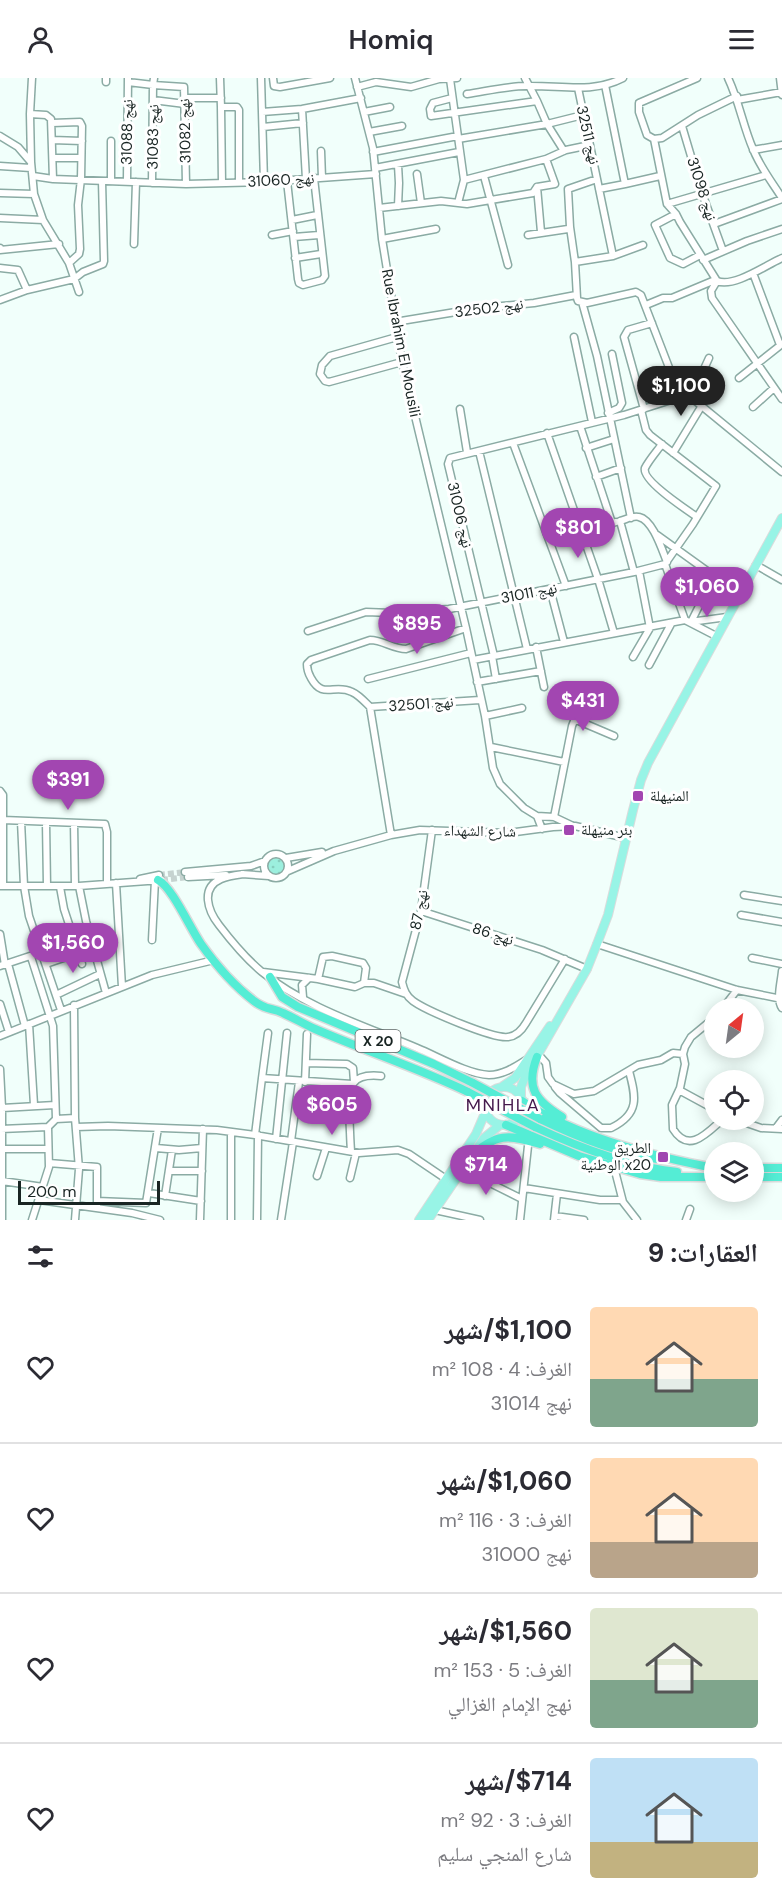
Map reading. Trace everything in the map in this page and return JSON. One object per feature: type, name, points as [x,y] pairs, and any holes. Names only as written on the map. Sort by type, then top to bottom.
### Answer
[{"type":"highway","points":[[158,879],[168,888],[191,928],[214,960]]},
{"type":"highway","name":"X 20","points":[[214,960],[235,984],[252,1000],[265,1008],[280,1011],[315,1029],[429,1074],[535,1127],[588,1150],[639,1166],[704,1176]]},
{"type":"highway","name":"X 20","points":[[266,975],[282,997],[327,1020],[434,1064],[540,1119],[588,1140],[640,1157],[704,1166]]},
{"type":"highway","points":[[537,1056],[532,1068],[531,1080],[532,1087],[540,1100],[555,1112],[597,1136]]},
{"type":"highway","name":"X 20","points":[[521,1099],[558,1120],[597,1136],[678,1161],[704,1166]]},
{"type":"highway","name":"X 20","points":[[503,1125],[579,1156],[614,1167],[661,1177],[704,1177]]},
{"type":"highway","points":[[470,1156],[484,1144],[505,1136],[516,1137],[579,1156]]},
{"type":"highway","points":[[764,1168],[782,1168]]},
{"type":"highway","points":[[764,1177],[782,1177]]},
{"type":"main road","points":[[428,1220],[484,1138],[520,1117],[522,1082],[586,969],[597,944],[611,905],[626,838],[645,771],[716,636],[782,518]]},
{"type":"main road","points":[[419,1220],[476,1134],[485,1113],[484,1103],[487,1096],[515,1078],[562,1010]]},
{"type":"main road","points":[[501,1087],[512,1089],[521,1099]]},
{"type":"main road","points":[[485,1113],[491,1121],[503,1125]]},
{"type":"street","points":[[32,78],[30,114],[34,194],[43,220],[69,263],[79,292]]},
{"type":"street","points":[[170,78],[170,86]]},
{"type":"street","points":[[184,78],[184,87]]},
{"type":"street","points":[[220,78],[222,183]]},
{"type":"street","points":[[261,78],[266,112],[263,127],[264,182]]},
{"type":"street","points":[[273,78],[274,86],[280,87],[330,78]]},
{"type":"street","name":"Rue Ibrahim El Mousili","points":[[356,78],[373,152],[382,239],[398,322],[402,362],[466,628],[485,716],[493,768],[500,784],[524,808],[537,816]]},
{"type":"street","points":[[401,86],[403,78]]},
{"type":"street","points":[[467,94],[526,81],[578,88],[605,85],[623,78]]},
{"type":"street","points":[[697,78],[639,103],[639,112],[647,135],[654,139],[662,138],[698,115],[737,98],[782,94],[780,78]]},
{"type":"street","points":[[714,225],[782,199],[779,187],[766,175],[753,150],[737,98],[728,78]]},
{"type":"street","points":[[357,87],[376,82],[411,87],[439,79],[453,79],[452,98],[464,180],[458,203]]},
{"type":"street","name":"نهج 31082","points":[[128,80],[184,87],[186,184]]},
{"type":"street","name":"نهج 31088","points":[[127,181],[128,80]]},
{"type":"street","points":[[526,81],[547,124],[564,151]]},
{"type":"street","name":"نهج 31083","points":[[152,183],[153,84]]},
{"type":"street","points":[[605,85],[625,184]]},
{"type":"street","name":"نهج 32511","points":[[570,227],[568,189],[597,179],[578,88]]},
{"type":"street","points":[[153,100],[185,101],[221,98]]},
{"type":"street","points":[[266,112],[302,109],[361,98]]},
{"type":"street","points":[[452,98],[433,103],[430,114],[433,117],[537,101]]},
{"type":"street","points":[[221,108],[237,106],[239,110],[239,182]]},
{"type":"street","points":[[364,112],[390,107]]},
{"type":"street","points":[[302,109],[306,179]]},
{"type":"street","points":[[30,114],[46,115],[51,119],[53,179]]},
{"type":"street","points":[[373,152],[547,124],[583,115]]},
{"type":"street","points":[[52,123],[81,123],[81,179],[78,205],[80,249],[79,254],[69,263]]},
{"type":"street","points":[[263,127],[303,123]]},
{"type":"street","points":[[369,132],[402,126]]},
{"type":"street","name":"نهج 31098","points":[[682,126],[702,193],[723,251]]},
{"type":"street","points":[[0,136],[18,147],[31,165]]},
{"type":"street","points":[[654,139],[667,204],[676,214],[716,281]]},
{"type":"street","points":[[52,140],[82,141]]},
{"type":"street","points":[[111,141],[111,181]]},
{"type":"street","name":"نهج 32511","points":[[464,180],[546,159],[564,151],[590,146]]},
{"type":"street","points":[[753,150],[782,146]]},
{"type":"street","points":[[321,151],[322,178]]},
{"type":"street","name":"نهج 31060","points":[[152,183],[264,182],[322,178],[376,171],[459,152]]},
{"type":"street","points":[[52,158],[81,158]]},
{"type":"street","points":[[379,208],[441,201],[467,204],[533,193],[537,187],[555,184],[546,159]]},
{"type":"street","points":[[0,166],[31,165]]},
{"type":"street","points":[[398,165],[398,206]]},
{"type":"street","points":[[417,174],[421,203]]},
{"type":"street","points":[[667,204],[766,175]]},
{"type":"street","points":[[33,176],[53,179],[152,183]]},
{"type":"street","points":[[484,176],[508,265]]},
{"type":"street","points":[[599,189],[660,176]]},
{"type":"street","points":[[287,181],[295,258],[299,283],[303,285],[324,278],[314,178]]},
{"type":"street","points":[[597,179],[613,256]]},
{"type":"street","points":[[0,300],[27,290],[74,279],[105,261],[102,180]]},
{"type":"street","points":[[134,243],[136,182]]},
{"type":"street","points":[[537,187],[541,232]]},
{"type":"street","points":[[0,193],[34,194]]},
{"type":"street","points":[[292,220],[317,214]]},
{"type":"street","points":[[676,214],[655,225],[670,258],[683,264],[782,229]]},
{"type":"street","points":[[0,218],[43,220]]},
{"type":"street","points":[[528,235],[570,227],[578,301],[636,292],[641,295],[680,396]]},
{"type":"street","points":[[382,239],[436,229]]},
{"type":"street","points":[[272,235],[319,235]]},
{"type":"street","points":[[0,249],[59,244]]},
{"type":"street","points":[[575,262],[613,256],[643,245]]},
{"type":"street","points":[[295,258],[321,254]]},
{"type":"street","points":[[646,305],[663,298],[672,298],[716,281],[728,282],[753,273],[782,258]]},
{"type":"street","points":[[0,268],[18,270],[27,290]]},
{"type":"street","points":[[739,378],[781,345],[753,273]]},
{"type":"street","points":[[716,281],[710,294],[782,399]]},
{"type":"street","name":"نهج 32502","points":[[398,322],[576,295]]},
{"type":"street","points":[[582,302],[597,356],[631,518]]},
{"type":"street","points":[[652,323],[628,330],[624,337],[646,430],[716,486],[666,563]]},
{"type":"street","points":[[398,337],[330,357],[320,369],[322,378],[329,382],[402,362]]},
{"type":"street","points":[[574,337],[592,422]]},
{"type":"street","points":[[608,416],[620,408],[622,403],[612,354]]},
{"type":"street","points":[[460,409],[467,452],[479,451],[580,426],[693,393],[709,358]]},
{"type":"street","points":[[753,407],[774,388]]},
{"type":"street","points":[[693,399],[782,472]]},
{"type":"street","points":[[673,453],[700,407]]},
{"type":"street","points":[[580,426],[596,477],[636,572],[650,627],[633,657]]},
{"type":"street","points":[[547,433],[598,579],[614,633]]},
{"type":"street","points":[[586,447],[614,439]]},
{"type":"street","points":[[513,443],[566,586]]},
{"type":"street","points":[[662,444],[645,468],[646,475],[662,491],[697,517]]},
{"type":"street","points":[[479,451],[527,649]]},
{"type":"street","name":"نهج 31006","points":[[467,452],[451,457],[448,464],[482,602]]},
{"type":"street","points":[[596,477],[621,468]]},
{"type":"street","points":[[550,540],[635,516],[644,519],[656,535],[688,621],[716,636]]},
{"type":"street","points":[[656,535],[714,576],[688,621]]},
{"type":"street","name":"نهج 31011","points":[[308,631],[366,612],[435,611],[550,590],[636,572],[666,563]]},
{"type":"street","points":[[756,565],[782,579]]},
{"type":"street","points":[[550,590],[564,642]]},
{"type":"street","points":[[482,602],[496,679]]},
{"type":"street","points":[[368,679],[472,657],[493,656],[650,627],[727,617]]},
{"type":"street","points":[[649,665],[670,624]]},
{"type":"street","points":[[391,835],[370,707],[352,692],[322,690],[316,687],[306,668],[307,664],[311,660],[373,639],[399,649],[406,649],[466,628]]},
{"type":"street","points":[[536,647],[544,687]]},
{"type":"street","points":[[477,682],[540,671]]},
{"type":"street","points":[[554,816],[574,719],[584,696]]},
{"type":"street","name":"نهج 32501","points":[[370,707],[480,700]]},
{"type":"street","points":[[485,716],[522,708]]},
{"type":"street","points":[[574,719],[614,736]]},
{"type":"street","points":[[490,747],[564,762]]},
{"type":"street","points":[[0,791],[3,795],[2,886],[60,887],[158,879],[152,940]]},
{"type":"street","points":[[542,829],[537,816],[554,816],[575,826]]},
{"type":"street","points":[[3,820],[105,824],[107,827],[107,884]]},
{"type":"street","points":[[21,821],[24,886],[29,916],[61,1010]]},
{"type":"street","points":[[46,822],[47,886]]},
{"type":"street","points":[[74,823],[77,886],[106,993]]},
{"type":"street","name":"شارع الشهداء","points":[[334,851],[391,835],[432,830],[496,833],[575,826],[626,838]]},
{"type":"street","name":"نهج 87","points":[[405,992],[403,978],[421,911],[432,830]]},
{"type":"street","points":[[334,851],[288,871],[280,878],[243,874],[186,875],[251,866],[275,854],[286,858],[334,851]]},
{"type":"street","points":[[286,858],[288,871]]},
{"type":"street","points":[[265,861],[264,869],[269,876]]},
{"type":"street","name":"X 20","points":[[243,874],[223,878],[214,884],[207,903],[215,920],[232,942],[266,975],[303,997],[356,1023],[481,1074],[503,1073],[527,1060]]},
{"type":"street","points":[[116,883],[122,987]]},
{"type":"street","points":[[60,887],[64,909],[82,964]]},
{"type":"street","points":[[744,896],[782,901]]},
{"type":"street","name":"نهج 86","points":[[421,911],[565,959],[586,969]]},
{"type":"street","points":[[741,915],[782,922]]},
{"type":"street","points":[[0,934],[4,965],[27,1025],[34,1105]]},
{"type":"street","points":[[597,944],[737,990],[781,999]]},
{"type":"street","points":[[4,965],[42,952]]},
{"type":"street","points":[[46,964],[78,952]]},
{"type":"street","points":[[318,978],[322,957],[332,956],[363,963],[366,968],[364,983]]},
{"type":"street","points":[[31,957],[53,1026],[56,1119]]},
{"type":"street","points":[[752,958],[782,964]]},
{"type":"street","points":[[266,975],[286,974],[318,978],[356,987],[364,983],[375,983],[405,992],[414,1002],[427,1009],[501,1037],[512,1036],[520,1032],[565,959]]},
{"type":"street","points":[[0,1036],[162,972],[214,960]]},
{"type":"street","points":[[782,971],[782,1008]]},
{"type":"street","points":[[56,995],[100,974]]},
{"type":"street","points":[[303,997],[301,988],[309,978]]},
{"type":"street","points":[[731,998],[737,990]]},
{"type":"street","points":[[0,1004],[9,1032]]},
{"type":"street","points":[[74,1005],[75,1118],[79,1165],[75,1220]]},
{"type":"street","points":[[704,1026],[691,1037],[682,1054],[685,1064],[680,1090],[675,1095],[672,1105],[673,1129],[677,1136],[688,1141],[696,1140],[712,1130]]},
{"type":"street","points":[[257,1220],[257,1135],[268,1033]]},
{"type":"street","points":[[276,1139],[287,1033]]},
{"type":"street","points":[[281,1220],[306,1063],[307,1034]]},
{"type":"street","points":[[553,1084],[574,1094],[588,1093],[639,1065],[661,1060],[673,1053],[682,1054]]},
{"type":"street","points":[[537,1056],[546,1063],[548,1077],[560,1093],[601,1128],[611,1128],[623,1120],[631,1110],[635,1099],[628,1071]]},
{"type":"street","points":[[306,1063],[347,1064],[352,1068],[353,1083],[348,1098],[354,1152],[350,1178]]},
{"type":"street","points":[[0,1070],[2,1220]]},
{"type":"street","points":[[262,1078],[353,1083],[364,1076],[381,1076]]},
{"type":"street","points":[[680,1090],[704,1103]]},
{"type":"street","points":[[2,1108],[56,1105]]},
{"type":"street","points":[[1,1129],[48,1127],[56,1119],[75,1118]]},
{"type":"street","points":[[764,1128],[779,1129],[782,1120]]},
{"type":"street","points":[[76,1126],[203,1129],[257,1135],[354,1152],[404,1151],[446,1179]]},
{"type":"street","points":[[32,1220],[50,1163],[48,1127]]},
{"type":"street","points":[[39,1200],[77,1206],[146,1203],[158,1128]]},
{"type":"street","points":[[200,1220],[203,1129]]},
{"type":"street","points":[[231,1132],[231,1220]]},
{"type":"street","points":[[520,1220],[528,1146]]},
{"type":"street","points":[[156,1148],[171,1150],[202,1148]]},
{"type":"street","points":[[317,1176],[326,1148]]},
{"type":"street","points":[[2,1149],[48,1149]]},
{"type":"street","points":[[165,1196],[171,1150]]},
{"type":"street","points":[[50,1163],[98,1168],[97,1205]]},
{"type":"street","points":[[614,1167],[622,1200],[637,1220]]},
{"type":"street","points":[[462,1168],[522,1199]]},
{"type":"street","points":[[169,1171],[202,1171]]},
{"type":"street","points":[[2,1181],[42,1187]]},
{"type":"street","points":[[524,1188],[604,1201],[622,1200]]},
{"type":"street","points":[[149,1193],[201,1201]]},
{"type":"street","points":[[557,1194],[554,1218],[584,1220]]},
{"type":"street","points":[[97,1205],[132,1217],[160,1220]]},
{"type":"street","points":[[686,1220],[690,1209]]},
{"type":"street","points":[[435,1210],[480,1220]]},
{"type":"green space","points":[[276,858],[282,861],[285,867],[282,873],[276,876],[270,873],[267,867],[270,861]]},
{"type":"tunnel","points":[[159,875],[185,872]]},
{"type":"tunnel","points":[[162,880],[188,877]]},
{"type":"place","name":"المنيهلة","points":[[638,796]]},
{"type":"place","name":"بئر منيهلة","points":[[569,830]]},
{"type":"place","name":"الطريق الوطنية x20","points":[[663,1157]]},
{"type":"district","name":"MNIHLA","points":[[503,1105]]}]
